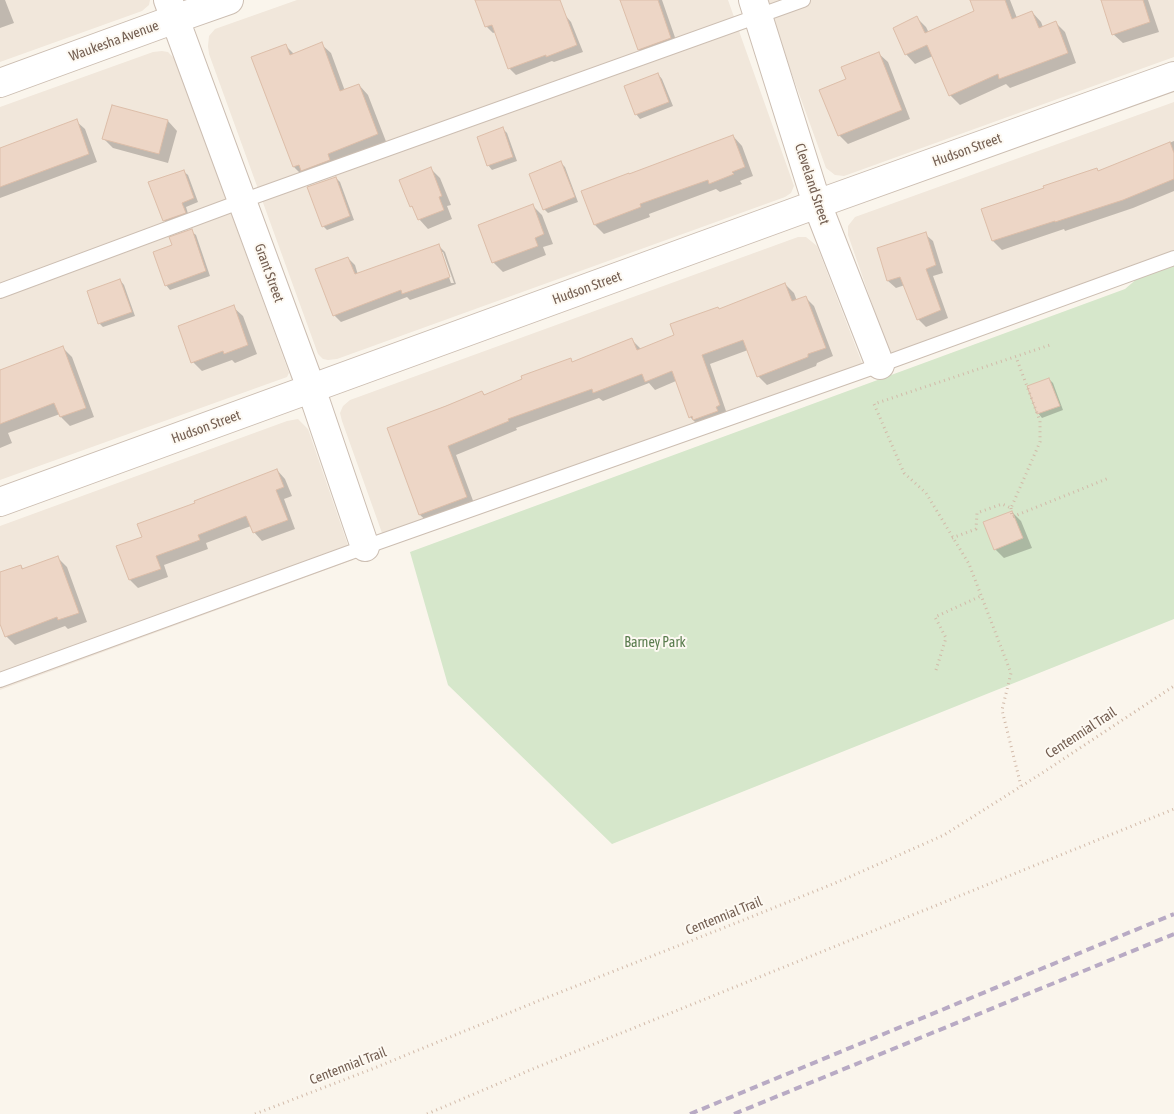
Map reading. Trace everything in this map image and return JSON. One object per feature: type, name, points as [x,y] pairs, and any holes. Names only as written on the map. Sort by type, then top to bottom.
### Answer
[{"type":"street","name":"Waukesha Avenue","points":[[0,83],[171,9],[229,0]]},
{"type":"street","name":"Cleveland Street","points":[[756,8],[817,204],[880,366]]},
{"type":"street","name":"Grant Street","points":[[171,9],[311,388],[366,547]]},
{"type":"street","name":"Hudson Street","points":[[0,502],[1174,76]]},
{"type":"lane","points":[[0,291],[756,8],[803,0]]},
{"type":"lane","points":[[0,680],[366,547],[880,366],[1174,258]]},
{"type":"path","points":[[1020,786],[1002,710],[1011,672],[969,564],[926,494],[904,473],[874,404],[1054,344]]},
{"type":"path","points":[[1016,357],[1040,421],[1040,442],[1011,508],[1012,517],[1109,478]]},
{"type":"path","points":[[952,538],[976,529],[977,513],[1002,504],[1011,508]]},
{"type":"path","points":[[936,670],[946,638],[936,617],[981,596]]},
{"type":"path","name":"Centennial Trail","points":[[255,1114],[845,879],[944,835],[1174,686]]},
{"type":"path","points":[[427,1114],[535,1068],[1174,809]]},
{"type":"shaded area","points":[[0,0],[150,0],[149,5],[142,11],[0,62]]},
{"type":"shaded area","points":[[297,0],[728,0],[794,186],[791,193],[785,197],[337,359],[323,359],[318,354],[209,54],[208,46],[209,36],[215,29]]},
{"type":"shaded area","points":[[765,0],[1174,0],[1174,57],[844,176],[835,175],[826,168]]},
{"type":"shaded area","points":[[153,52],[168,52],[175,59],[289,373],[287,377],[0,480],[0,107]]},
{"type":"shaded area","points":[[1174,102],[1174,258],[892,361],[848,235],[848,226],[855,217]]},
{"type":"shaded area","points":[[798,237],[806,237],[817,246],[867,376],[387,547],[342,421],[340,413],[343,406],[350,400]]},
{"type":"shaded area","points":[[298,419],[308,429],[353,560],[0,690],[0,526],[287,421]]},
{"type":"green space","name":"Barney Park","points":[[1174,265],[1174,619],[612,844],[448,685],[410,552],[1125,289],[1139,277]]},
{"type":"building","points":[[475,0],[560,0],[577,45],[508,69],[492,25],[485,27]]},
{"type":"building","points":[[620,0],[658,0],[671,38],[638,50]]},
{"type":"building","points":[[970,0],[1005,0],[1012,19],[1032,11],[1039,28],[1056,21],[1068,53],[999,79],[998,74],[949,96],[927,45],[905,55],[893,28],[917,16],[925,33],[974,11]]},
{"type":"building","points":[[1101,0],[1143,0],[1150,22],[1112,35]]},
{"type":"building","points":[[322,42],[340,91],[359,84],[378,134],[328,154],[330,160],[301,171],[299,165],[293,167],[251,57],[286,44],[290,55]]},
{"type":"building","points":[[879,52],[902,110],[838,136],[819,90],[846,79],[841,67]]},
{"type":"building","points":[[658,73],[669,102],[635,115],[624,86]]},
{"type":"building","points":[[112,105],[168,120],[159,154],[102,139]]},
{"type":"building","points":[[77,119],[89,154],[0,187],[0,148]]},
{"type":"building","points":[[503,127],[513,157],[487,166],[477,137]]},
{"type":"building","points":[[733,135],[745,167],[732,172],[734,174],[709,184],[708,180],[640,204],[641,207],[594,225],[581,191]]},
{"type":"building","points":[[1170,142],[1174,153],[1174,179],[1123,200],[992,241],[981,209],[1097,168],[1098,171]]},
{"type":"building","points":[[561,161],[575,197],[543,210],[529,174]]},
{"type":"building","points":[[431,167],[442,196],[439,197],[444,210],[418,220],[412,206],[410,207],[399,180]]},
{"type":"building","points":[[184,170],[194,198],[182,203],[186,213],[163,221],[148,182]]},
{"type":"building","points":[[336,177],[350,216],[322,227],[307,187]]},
{"type":"building","points":[[533,204],[544,234],[535,238],[538,246],[492,263],[478,225]]},
{"type":"building","points":[[192,229],[206,271],[165,286],[153,252],[172,245],[169,237]]},
{"type":"building","points":[[926,232],[936,265],[926,269],[941,310],[917,320],[900,277],[887,281],[877,248]]},
{"type":"building","points":[[439,244],[450,277],[402,294],[401,290],[333,316],[315,269],[348,257],[355,274]]},
{"type":"building","points":[[120,279],[132,312],[98,324],[87,291]]},
{"type":"building","points":[[785,283],[792,301],[806,296],[826,348],[757,377],[743,340],[702,355],[720,405],[716,407],[718,411],[693,420],[692,416],[689,418],[672,371],[645,382],[642,374],[593,393],[592,389],[508,419],[509,421],[448,446],[467,497],[419,515],[387,428],[482,391],[484,395],[522,379],[521,376],[571,358],[572,362],[632,338],[637,350],[674,335],[670,324],[718,307],[719,309]]},
{"type":"building","points":[[234,305],[248,345],[224,354],[223,351],[191,363],[178,326]]},
{"type":"building","points":[[63,346],[86,408],[60,417],[54,403],[0,424],[0,370]]},
{"type":"building","points":[[1049,378],[1060,406],[1037,414],[1027,386]]},
{"type":"building","points":[[277,469],[284,487],[276,490],[288,520],[253,533],[246,516],[198,535],[200,540],[156,556],[161,569],[129,580],[116,546],[142,537],[137,524],[195,503],[194,501]]},
{"type":"building","points":[[1012,511],[1023,538],[994,550],[983,522]]},
{"type":"building","points":[[58,556],[79,613],[58,620],[57,617],[5,637],[0,624],[0,572],[21,565],[22,569]]},
{"type":"railway","points":[[690,1114],[1174,914]]},
{"type":"railway","points":[[734,1114],[1174,934]]}]
